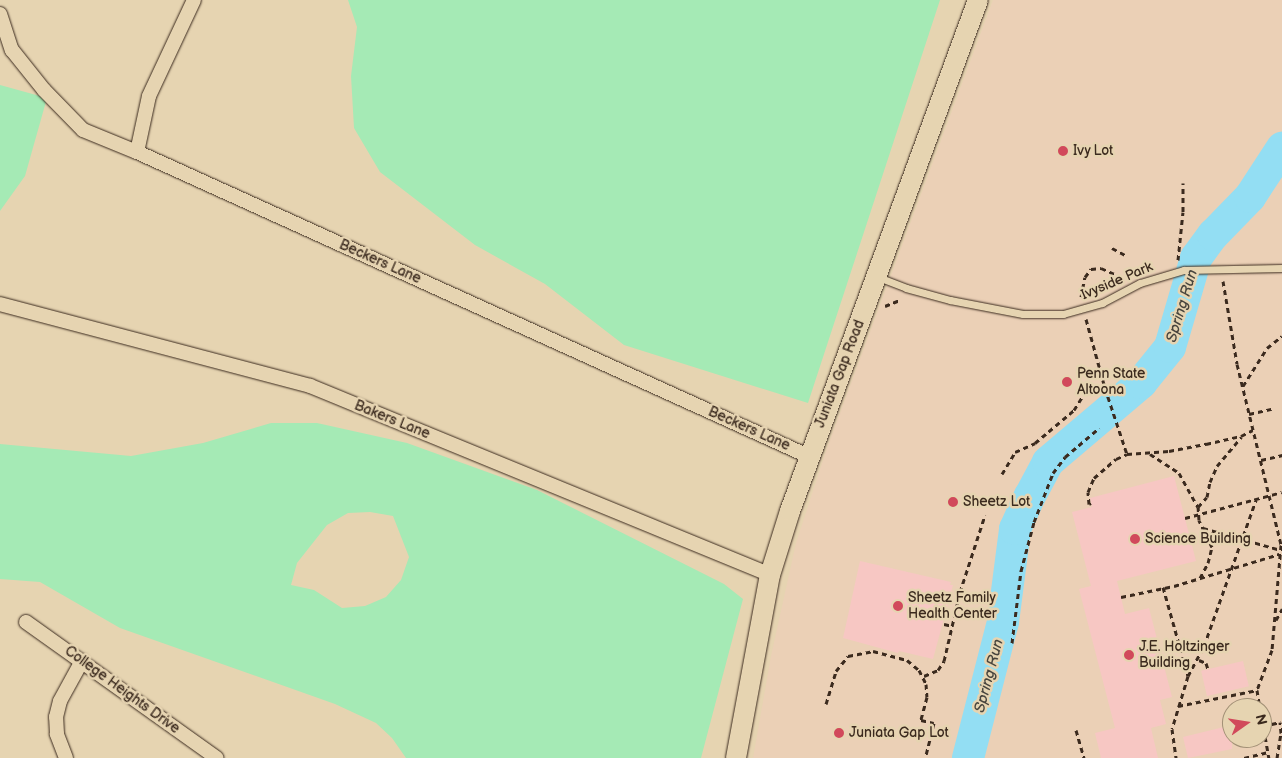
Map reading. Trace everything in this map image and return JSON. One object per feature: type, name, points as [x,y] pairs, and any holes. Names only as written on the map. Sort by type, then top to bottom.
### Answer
[{"type":"main road","name":"Juniata Gap Road","points":[[736,758],[770,575],[808,456],[877,277],[978,0]]},
{"type":"street","points":[[137,152],[149,96],[194,0]]},
{"type":"street","name":"Beckers Lane","points":[[0,14],[12,50],[44,90],[83,130],[137,152],[808,456]]},
{"type":"street","name":"Bakers Lane","points":[[0,304],[310,386],[770,575]]},
{"type":"street","name":"College Heights Drive","points":[[26,622],[217,758]]},
{"type":"street","points":[[66,758],[56,734],[56,717],[60,701],[82,661]]},
{"type":"lane","name":"Ivyside Park","points":[[877,277],[906,288],[950,300],[1023,314],[1045,314],[1075,312],[1109,299],[1140,283],[1184,270],[1212,271],[1236,268],[1282,268]]},
{"type":"path","points":[[1178,261],[1183,212],[1183,183]]},
{"type":"path","points":[[1112,248],[1127,256]]},
{"type":"path","points":[[1081,300],[1085,277],[1091,269],[1101,268],[1117,275]]},
{"type":"path","points":[[1222,278],[1243,386],[1270,495],[1281,552],[1272,650],[1257,690],[1258,698]]},
{"type":"path","points":[[1085,318],[1118,433],[1127,454]]},
{"type":"path","points":[[1243,386],[1267,348],[1282,336]]},
{"type":"path","points":[[1002,474],[1015,452],[1035,442],[1074,410],[1088,388],[1105,388]]},
{"type":"path","points":[[1250,414],[1274,408]]},
{"type":"path","points":[[1012,642],[1021,571],[1034,522],[1053,474],[1065,457],[1099,428]]},
{"type":"path","points":[[1091,503],[1089,504],[1088,492],[1094,478],[1106,466],[1127,454],[1150,453],[1241,436],[1253,430]]},
{"type":"path","points":[[1198,507],[1207,497],[1210,482],[1217,466],[1241,436]]},
{"type":"path","points":[[1150,453],[1179,473],[1198,507],[1198,515],[1212,551],[1200,578]]},
{"type":"path","points":[[1261,460],[1282,455]]},
{"type":"path","points":[[1185,518],[1282,492]]},
{"type":"path","points":[[1176,758],[1172,729],[1178,706],[1188,676],[1199,660],[1256,500]]},
{"type":"path","points":[[924,676],[933,673],[941,666],[947,652],[960,592],[985,516]]},
{"type":"path","points":[[1203,528],[1281,552]]},
{"type":"path","points":[[1121,597],[1200,578],[1281,552]]},
{"type":"path","points":[[1163,587],[1188,676]]},
{"type":"path","points":[[955,591],[960,592]]},
{"type":"path","points":[[1274,623],[1282,608]]},
{"type":"path","points":[[944,624],[952,626]]},
{"type":"path","points":[[826,704],[836,671],[841,662],[857,654],[873,651],[899,657],[913,664],[924,676],[926,698],[921,720],[934,723],[925,758]]},
{"type":"path","points":[[1199,660],[1206,663],[1208,670]]},
{"type":"path","points":[[1178,706],[1257,690]]},
{"type":"path","points":[[1277,758],[1281,733],[1280,722]]},
{"type":"path","points":[[1076,730],[1084,758]]},
{"type":"path","points":[[1267,748],[1269,758]]},
{"type":"path","points":[[1244,758],[1268,752]]},
{"type":"shaded area","name":"Penn State Altoona","points":[[993,0],[1282,0],[1282,758],[753,758],[771,656],[796,543],[827,448]]},
{"type":"green space","points":[[348,0],[940,0],[808,403],[624,345],[545,284],[475,245],[380,172],[354,128],[351,76],[357,27]]},
{"type":"green space","points":[[0,85],[47,98],[25,176],[0,211]]},
{"type":"green space","points":[[271,423],[317,423],[407,443],[537,490],[724,584],[743,599],[701,758],[406,758],[392,738],[376,723],[335,704],[120,628],[40,582],[0,579],[0,444],[131,456],[203,443]],"holes":[[[370,512],[393,516],[409,557],[401,580],[386,597],[365,606],[342,608],[314,590],[291,585],[297,563],[327,525],[348,513]]]},
{"type":"building","points":[[1174,476],[1196,561],[1117,581],[1125,614],[1149,608],[1172,697],[1160,700],[1166,724],[1151,728],[1158,758],[1101,758],[1095,733],[1115,728],[1079,589],[1091,586],[1072,512],[1092,507],[1090,498]]},
{"type":"building","name":"Sheetz Family Health Center","points":[[860,561],[951,582],[950,585],[953,585],[933,659],[899,651],[898,653],[843,638]]},
{"type":"building","points":[[1243,661],[1249,686],[1207,696],[1201,671]]},
{"type":"building","points":[[1222,727],[1222,748],[1232,749],[1188,758],[1183,737]]},
{"type":"waterway","name":"Spring Run","points":[[968,758],[1003,622],[1015,529],[1030,496],[1048,462],[1141,383],[1170,347],[1196,258],[1213,235],[1250,197],[1282,148]]},
{"type":"place","name":"Ivy Lot","points":[[1063,151]]},
{"type":"place","name":"Penn State Altoona","points":[[1067,382]]},
{"type":"place","name":"Sheetz Lot","points":[[953,502]]},
{"type":"place","name":"Science Building","points":[[1135,539]]},
{"type":"place","name":"Sheetz Family Health Center","points":[[898,606]]},
{"type":"place","name":"J.E. Holtzinger Building","points":[[1129,655]]},
{"type":"place","name":"Juniata Gap Lot","points":[[839,733]]}]
